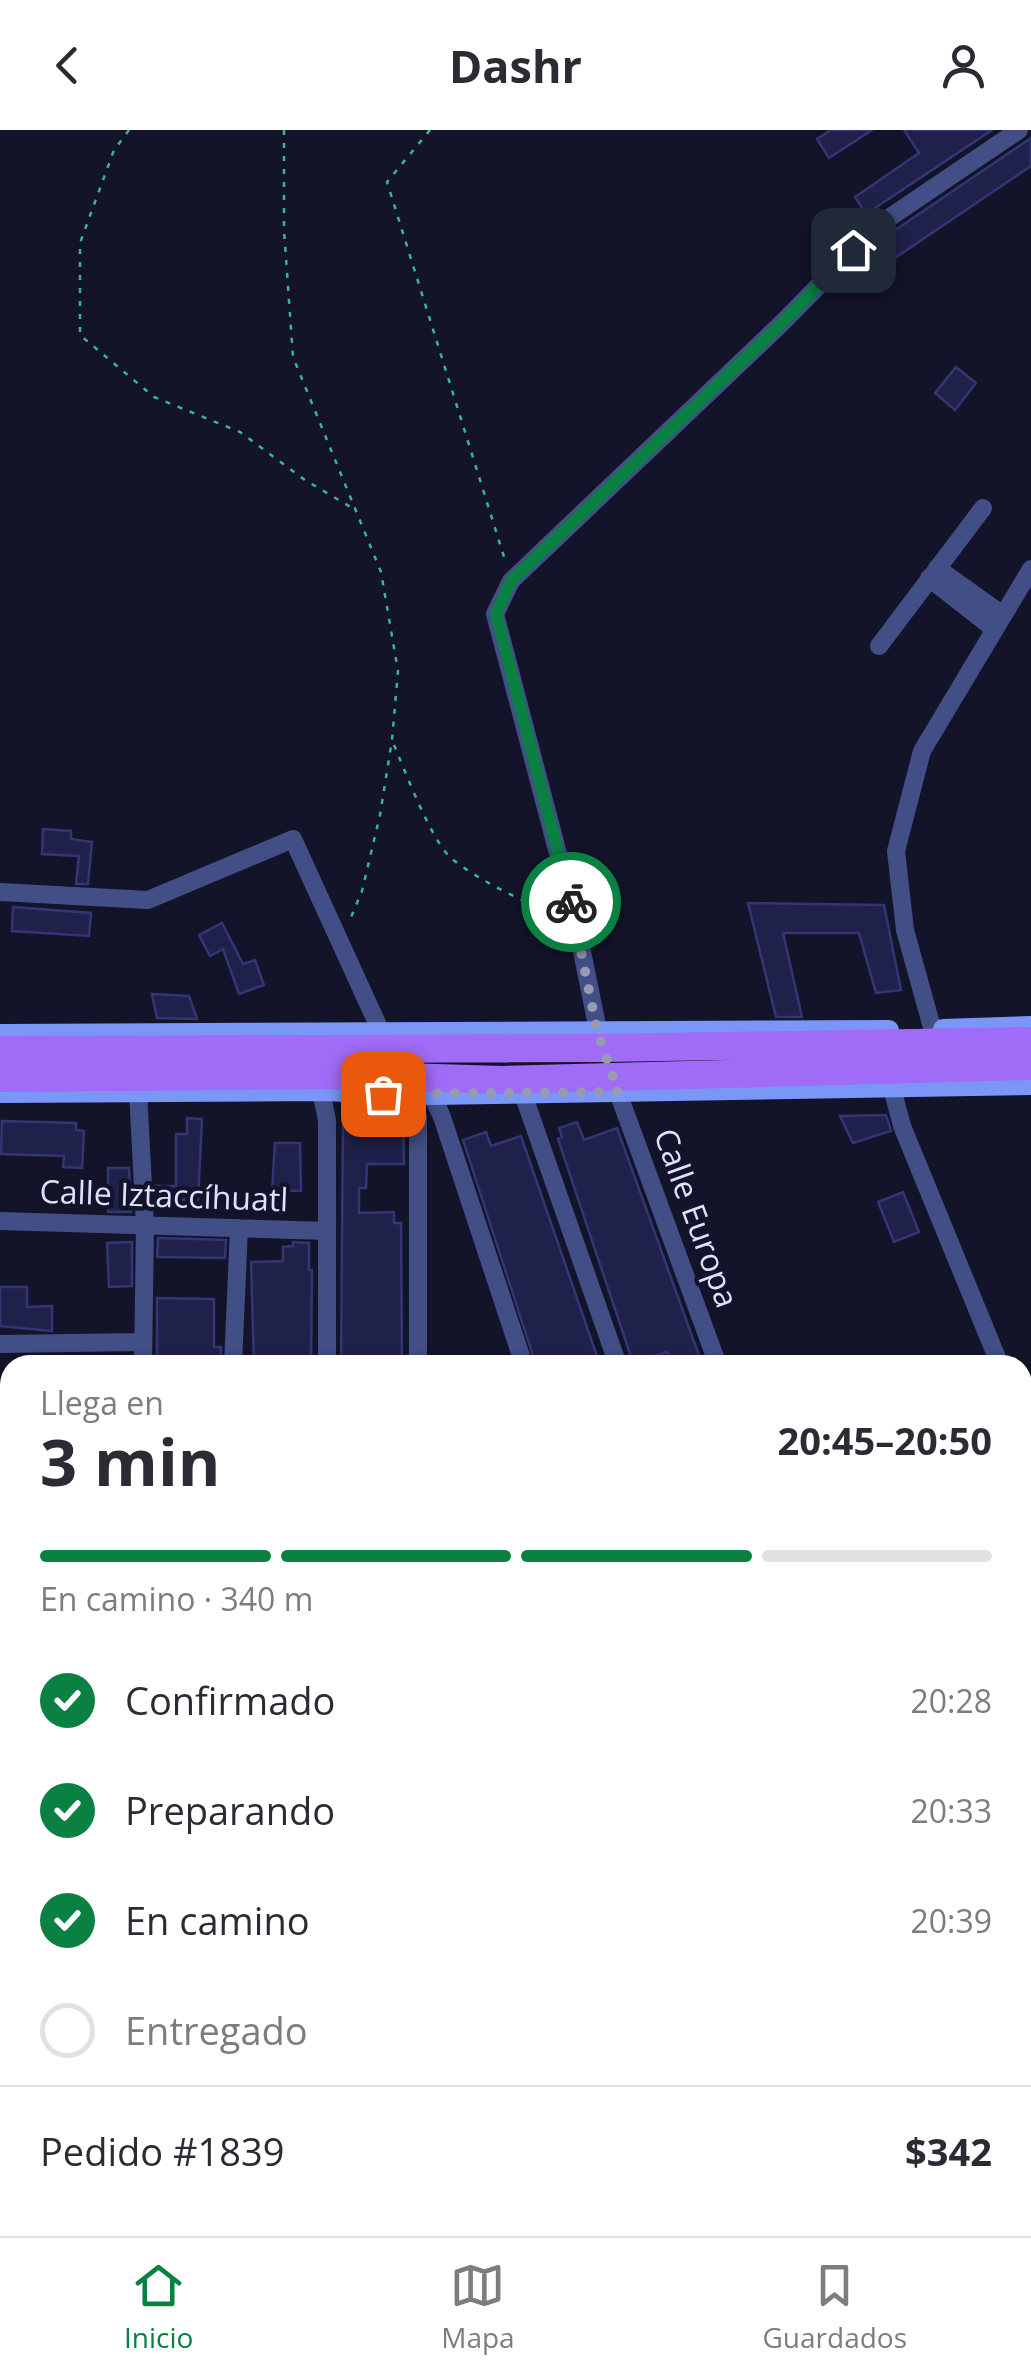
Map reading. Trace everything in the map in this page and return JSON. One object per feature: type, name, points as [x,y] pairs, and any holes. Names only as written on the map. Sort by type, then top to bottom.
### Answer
[{"type":"main road","points":[[0,1050],[600,1039],[938,1048],[1031,1066]]},
{"type":"main road","points":[[0,1078],[337,1075],[615,1085],[938,1048],[1031,1042]]},
{"type":"street","points":[[511,581],[783,322],[877,226],[1013,132]]},
{"type":"street","points":[[880,646],[983,508]]},
{"type":"street","points":[[1031,570],[922,751],[896,851],[906,930],[938,1048],[1031,1026]]},
{"type":"street","points":[[933,573],[998,622]]},
{"type":"street","name":"Calle Europa","points":[[511,581],[496,614],[501,643],[576,922],[600,1039],[714,1355]]},
{"type":"street","points":[[0,892],[148,900],[294,839],[382,1034]]},
{"type":"street","points":[[0,1034],[382,1034],[600,1039]]},
{"type":"street","points":[[0,1092],[321,1091],[423,1095],[524,1094],[615,1085],[1031,1085]]},
{"type":"street","points":[[892,1088],[902,1126],[996,1355]]},
{"type":"street","points":[[321,1091],[327,1120],[326,1355]]},
{"type":"street","points":[[138,1092],[145,1225],[142,1355]]},
{"type":"street","points":[[524,1094],[615,1355]]},
{"type":"street","points":[[418,1355],[418,1118],[423,1095]]},
{"type":"street","points":[[423,1095],[442,1117],[521,1355]]},
{"type":"street","name":"Calle Iztaccíhuatl","points":[[0,1221],[327,1231]]},
{"type":"street","points":[[232,1355],[238,1228]]},
{"type":"street","points":[[0,1344],[141,1342]]},
{"type":"path","points":[[129,130],[114,150],[80,243],[80,335],[154,397],[240,432],[305,480],[356,510]]},
{"type":"path","points":[[284,130],[284,230],[293,357],[380,572],[398,671],[380,814],[362,891],[340,942]]},
{"type":"path","points":[[430,130],[387,182],[511,581]]},
{"type":"path","points":[[392,740],[414,796],[449,856],[526,903],[576,922]]},
{"type":"building","points":[[831,130],[872,130],[829,158],[817,139]]},
{"type":"building","points":[[904,130],[992,130],[866,214],[855,197],[919,153]]},
{"type":"building","points":[[1031,138],[1031,166],[895,258],[882,239]]},
{"type":"building","points":[[956,367],[976,383],[955,410],[935,393]]},
{"type":"building","points":[[43,829],[71,831],[71,839],[92,842],[88,884],[76,884],[79,856],[42,854]]},
{"type":"building","points":[[748,903],[884,905],[901,990],[876,993],[859,933],[783,933],[802,1017],[776,1017]]},
{"type":"building","points":[[13,907],[91,913],[89,936],[12,931]]},
{"type":"building","points":[[222,923],[243,964],[255,960],[264,985],[239,994],[223,949],[210,956],[199,935]]},
{"type":"building","points":[[152,994],[189,996],[197,1019],[157,1018]]},
{"type":"building","points":[[886,1115],[891,1131],[853,1143],[840,1116]]},
{"type":"building","points":[[403,1117],[404,1164],[367,1164],[366,1188],[359,1188],[359,1213],[394,1212],[394,1223],[401,1223],[402,1355],[341,1355],[343,1118]]},
{"type":"building","points":[[187,1118],[202,1119],[198,1200],[156,1199],[155,1186],[176,1186],[176,1134],[187,1134]]},
{"type":"building","points":[[2,1121],[76,1123],[76,1130],[84,1131],[82,1168],[63,1167],[64,1156],[1,1154]]},
{"type":"building","points":[[577,1122],[584,1140],[617,1128],[699,1355],[630,1355],[558,1139],[562,1137],[559,1128]]},
{"type":"building","points":[[486,1132],[491,1146],[521,1136],[597,1355],[533,1355],[463,1140]]},
{"type":"building","points":[[275,1143],[300,1143],[301,1191],[272,1190]]},
{"type":"building","points":[[108,1168],[129,1168],[131,1212],[108,1212]]},
{"type":"building","points":[[903,1192],[919,1232],[894,1242],[878,1202]]},
{"type":"building","points":[[158,1238],[226,1240],[225,1258],[157,1257]]},
{"type":"building","points":[[132,1242],[132,1286],[109,1287],[107,1243]]},
{"type":"building","points":[[293,1242],[309,1243],[311,1355],[254,1355],[251,1262],[283,1261],[283,1247],[293,1246]]},
{"type":"building","points":[[0,1287],[27,1287],[27,1307],[52,1306],[52,1331],[0,1326]]},
{"type":"building","points":[[157,1298],[214,1299],[214,1347],[221,1347],[221,1355],[157,1355]]},
{"type":"way so far","points":[[383,1094],[618,1092],[597,1030],[571,902]]},
{"type":"route","points":[[571,902],[496,614],[511,581],[783,322],[853,250]]}]
